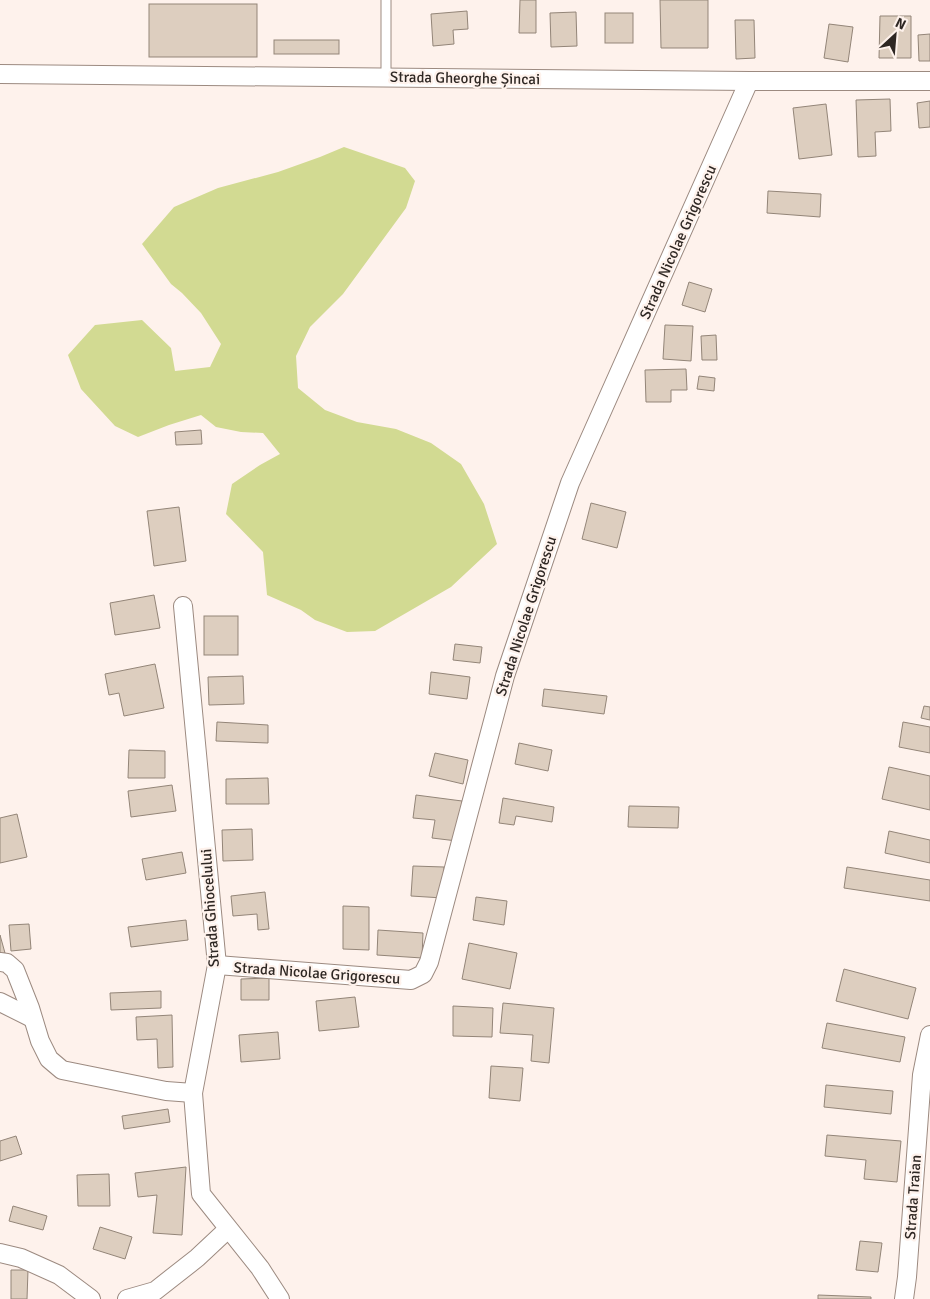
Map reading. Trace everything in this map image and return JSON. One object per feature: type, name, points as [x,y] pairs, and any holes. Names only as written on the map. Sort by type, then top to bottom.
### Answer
[{"type":"street","name":"Strada Gheorghe Șincai","points":[[0,74],[930,81]]},
{"type":"street","name":"Strada Nicolae Grigorescu","points":[[217,965],[411,980],[423,974],[429,962],[504,676],[570,483],[749,81]]},
{"type":"street","name":"Strada Ghiocelului","points":[[183,606],[217,965],[192,1093],[200,1194],[260,1268],[280,1299]]},
{"type":"street","points":[[0,962],[7,963],[15,970],[30,1008],[40,1041],[49,1060],[62,1070],[166,1091],[192,1093]]},
{"type":"street","points":[[0,1002],[32,1018]]},
{"type":"street","name":"Strada Traian","points":[[904,1299],[922,1075],[930,1035]]},
{"type":"street","points":[[127,1299],[155,1291],[197,1258],[228,1229]]},
{"type":"street","points":[[0,1253],[20,1258],[59,1275],[91,1299]]},
{"type":"lane","points":[[386,0],[386,77]]},
{"type":"green space","points":[[344,147],[405,168],[415,181],[406,208],[343,294],[310,327],[296,356],[298,388],[325,410],[357,422],[396,429],[431,443],[461,464],[484,504],[497,544],[451,587],[375,631],[347,632],[315,620],[301,610],[267,595],[263,552],[226,514],[232,484],[280,454],[263,433],[241,432],[216,427],[201,415],[138,437],[115,426],[81,389],[68,355],[95,325],[142,320],[171,348],[175,371],[210,367],[221,344],[201,313],[171,284],[142,244],[174,207],[218,188],[278,172]]},
{"type":"building","points":[[520,0],[536,0],[536,33],[519,33]]},
{"type":"building","points":[[660,0],[708,0],[708,48],[661,48]]},
{"type":"building","points":[[149,4],[257,4],[257,57],[149,57]]},
{"type":"building","points":[[467,11],[468,29],[453,30],[454,44],[433,46],[431,14]]},
{"type":"building","points":[[576,12],[577,46],[551,47],[550,13]]},
{"type":"building","points":[[605,13],[633,13],[633,43],[605,43]]},
{"type":"building","points":[[880,16],[911,16],[911,58],[879,58]]},
{"type":"building","points":[[735,20],[754,20],[755,58],[736,59]]},
{"type":"building","points":[[829,24],[853,27],[848,62],[824,58]]},
{"type":"building","points":[[930,34],[930,61],[919,61],[918,35]]},
{"type":"building","points":[[274,40],[339,40],[339,54],[274,54]]},
{"type":"building","points":[[890,99],[891,131],[875,132],[876,156],[858,157],[856,100]]},
{"type":"building","points":[[930,101],[930,127],[919,128],[917,103]]},
{"type":"building","points":[[826,104],[832,155],[799,159],[793,108]]},
{"type":"building","points":[[768,191],[821,194],[820,217],[767,213]]},
{"type":"building","points":[[689,282],[712,289],[705,312],[682,305]]},
{"type":"building","points":[[665,325],[693,326],[691,361],[663,359]]},
{"type":"building","points":[[716,335],[717,360],[702,360],[701,336]]},
{"type":"building","points":[[686,369],[687,390],[671,390],[671,402],[646,402],[645,370]]},
{"type":"building","points":[[699,376],[715,378],[714,391],[697,389]]},
{"type":"building","points":[[201,430],[202,444],[176,445],[175,432]]},
{"type":"building","points":[[591,503],[626,512],[617,548],[582,539]]},
{"type":"building","points":[[179,507],[186,561],[154,566],[147,511]]},
{"type":"building","points":[[154,595],[160,628],[115,635],[110,603]]},
{"type":"building","points":[[204,616],[238,616],[238,655],[204,655]]},
{"type":"building","points":[[455,644],[482,647],[480,663],[453,660]]},
{"type":"building","points":[[155,664],[164,708],[124,716],[119,693],[109,695],[105,674]]},
{"type":"building","points":[[431,672],[470,677],[467,699],[429,694]]},
{"type":"building","points":[[243,676],[244,704],[209,705],[208,677]]},
{"type":"building","points":[[544,689],[607,696],[604,714],[542,706]]},
{"type":"building","points":[[924,706],[930,707],[930,720],[921,718]]},
{"type":"building","points":[[217,722],[268,725],[268,743],[216,741]]},
{"type":"building","points":[[903,722],[930,727],[930,753],[899,747]]},
{"type":"building","points":[[519,743],[552,750],[548,771],[515,764]]},
{"type":"building","points":[[129,750],[165,751],[165,778],[128,778]]},
{"type":"building","points":[[435,753],[468,760],[463,784],[429,776]]},
{"type":"building","points":[[889,767],[930,776],[930,810],[882,799]]},
{"type":"building","points":[[268,778],[269,804],[226,804],[226,779]]},
{"type":"building","points":[[172,785],[176,811],[131,817],[128,791]]},
{"type":"building","points":[[416,795],[462,801],[457,841],[432,838],[435,820],[413,818]]},
{"type":"building","points":[[503,798],[554,807],[552,822],[516,816],[514,825],[499,823]]},
{"type":"building","points":[[629,806],[679,807],[678,828],[628,827]]},
{"type":"building","points":[[17,814],[27,857],[0,863],[0,818]]},
{"type":"building","points":[[252,829],[253,860],[223,861],[222,830]]},
{"type":"building","points":[[889,831],[930,840],[930,863],[885,853]]},
{"type":"building","points":[[182,852],[186,873],[146,880],[142,859]]},
{"type":"building","points":[[413,866],[444,867],[443,898],[411,896]]},
{"type":"building","points":[[847,867],[930,880],[930,901],[844,888]]},
{"type":"building","points":[[265,892],[269,929],[258,930],[257,914],[233,916],[231,896]]},
{"type":"building","points":[[476,897],[507,901],[504,925],[473,920]]},
{"type":"building","points":[[343,906],[369,907],[369,950],[343,949]]},
{"type":"building","points":[[186,920],[188,940],[131,947],[128,927]]},
{"type":"building","points":[[29,924],[31,949],[11,951],[9,925]]},
{"type":"building","points":[[378,930],[423,933],[422,958],[377,955]]},
{"type":"building","points":[[0,935],[5,953],[0,954]]},
{"type":"building","points":[[469,943],[517,953],[510,989],[462,979]]},
{"type":"building","points":[[844,969],[916,988],[908,1019],[836,1001]]},
{"type":"building","points":[[269,978],[269,1000],[241,1000],[241,979]]},
{"type":"building","points":[[161,991],[161,1008],[111,1010],[110,993]]},
{"type":"building","points":[[355,997],[359,1027],[319,1031],[316,1001]]},
{"type":"building","points":[[503,1003],[554,1008],[549,1063],[531,1061],[533,1035],[500,1033]]},
{"type":"building","points":[[453,1006],[493,1008],[492,1037],[453,1036]]},
{"type":"building","points":[[172,1015],[173,1067],[158,1068],[157,1039],[137,1040],[136,1017]]},
{"type":"building","points":[[827,1023],[905,1037],[900,1062],[822,1048]]},
{"type":"building","points":[[278,1032],[280,1059],[241,1062],[239,1035]]},
{"type":"building","points":[[491,1066],[523,1068],[520,1101],[489,1098]]},
{"type":"building","points":[[826,1085],[893,1091],[891,1114],[824,1107]]},
{"type":"building","points":[[168,1109],[170,1122],[124,1129],[122,1116]]},
{"type":"building","points":[[827,1135],[901,1141],[897,1182],[864,1179],[866,1160],[825,1156]]},
{"type":"building","points":[[16,1136],[22,1154],[0,1161],[0,1141]]},
{"type":"building","points":[[186,1167],[182,1235],[153,1233],[157,1195],[138,1197],[135,1173]]},
{"type":"building","points":[[109,1174],[110,1206],[78,1206],[77,1175]]},
{"type":"building","points":[[13,1206],[47,1216],[43,1230],[9,1221]]},
{"type":"building","points":[[100,1227],[132,1237],[125,1259],[93,1249]]},
{"type":"building","points":[[860,1241],[882,1243],[878,1272],[856,1270]]},
{"type":"building","points":[[11,1270],[28,1270],[27,1299],[11,1299]]},
{"type":"building","points":[[818,1295],[871,1297],[871,1299],[818,1299]]}]
